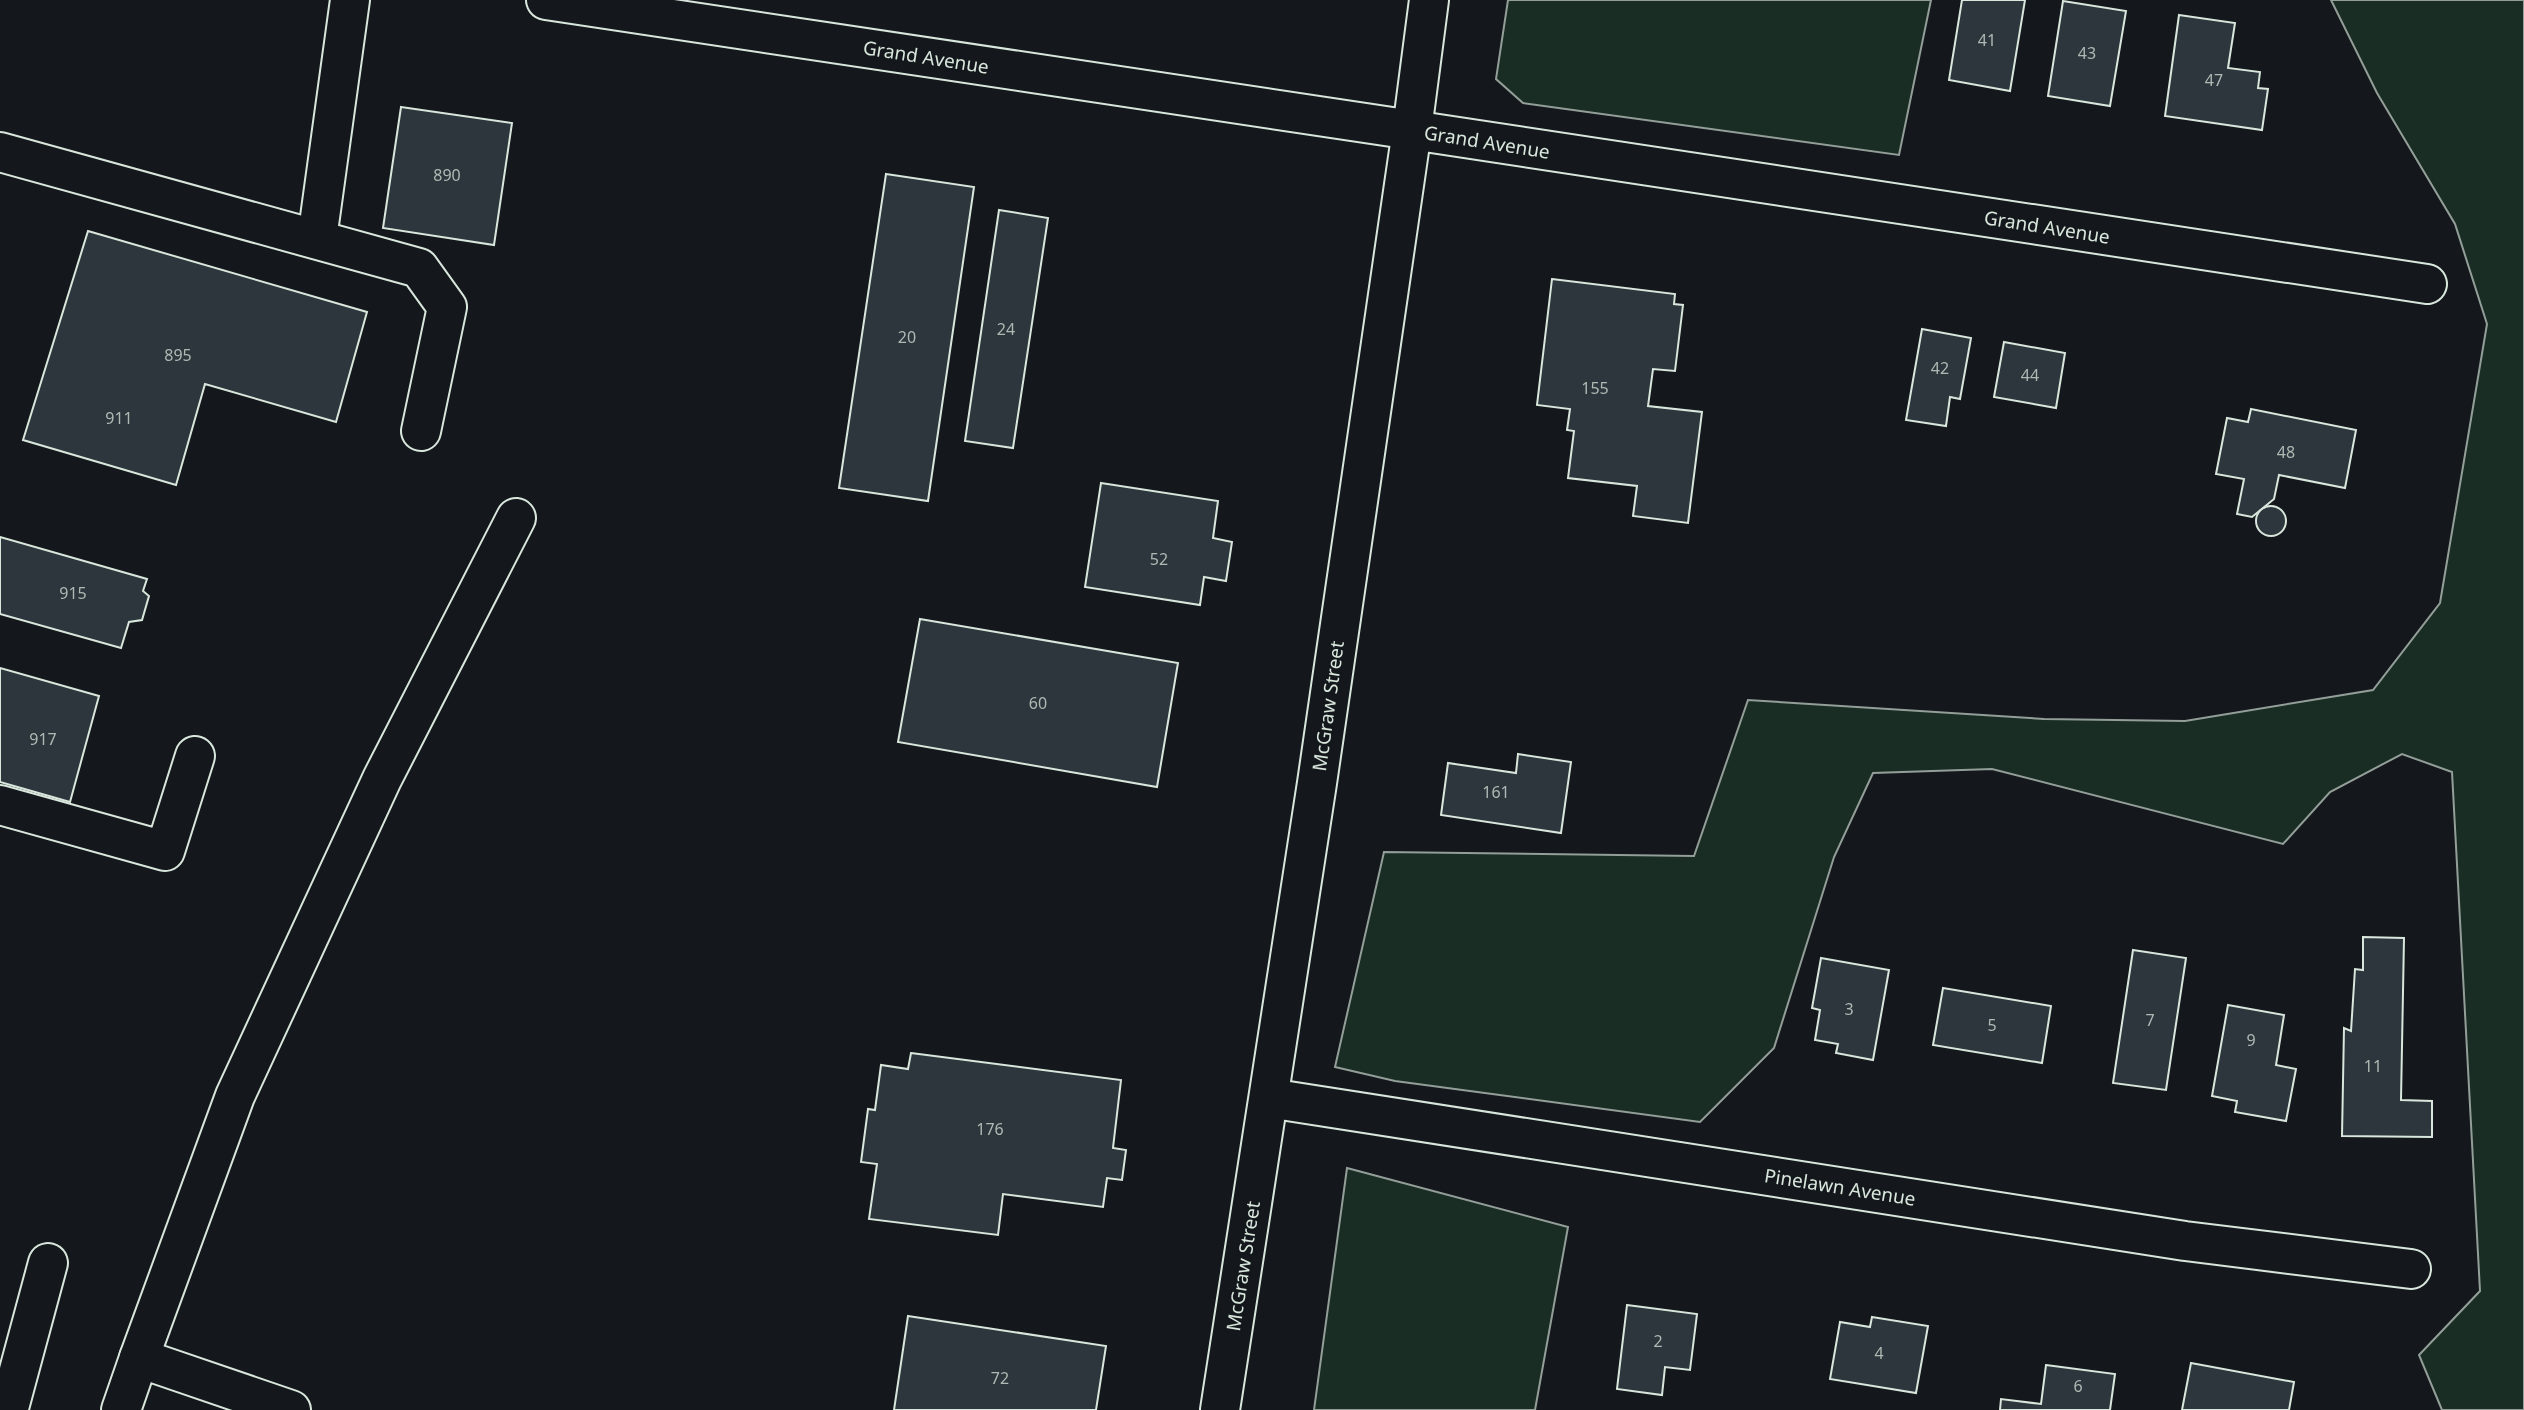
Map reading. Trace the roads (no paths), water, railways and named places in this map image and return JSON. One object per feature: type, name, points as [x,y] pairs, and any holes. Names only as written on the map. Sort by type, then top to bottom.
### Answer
[{"type":"street","points":[[317,239],[351,0]]},
{"type":"street","name":"Grand Avenue","points":[[546,0],[591,3],[2427,284]]},
{"type":"street","name":"McGraw Street","points":[[1220,1410],[1269,1098],[1429,0]]},
{"type":"street","points":[[0,152],[418,268],[447,307],[421,431]]},
{"type":"street","points":[[121,1410],[235,1096],[382,779],[516,518]]},
{"type":"street","points":[[0,805],[165,851],[195,756]]},
{"type":"street","name":"Pinelawn Avenue","points":[[1269,1098],[2185,1241],[2411,1269]]},
{"type":"street","points":[[14,1405],[48,1263]]},
{"type":"street","points":[[139,1358],[291,1410]]}]
